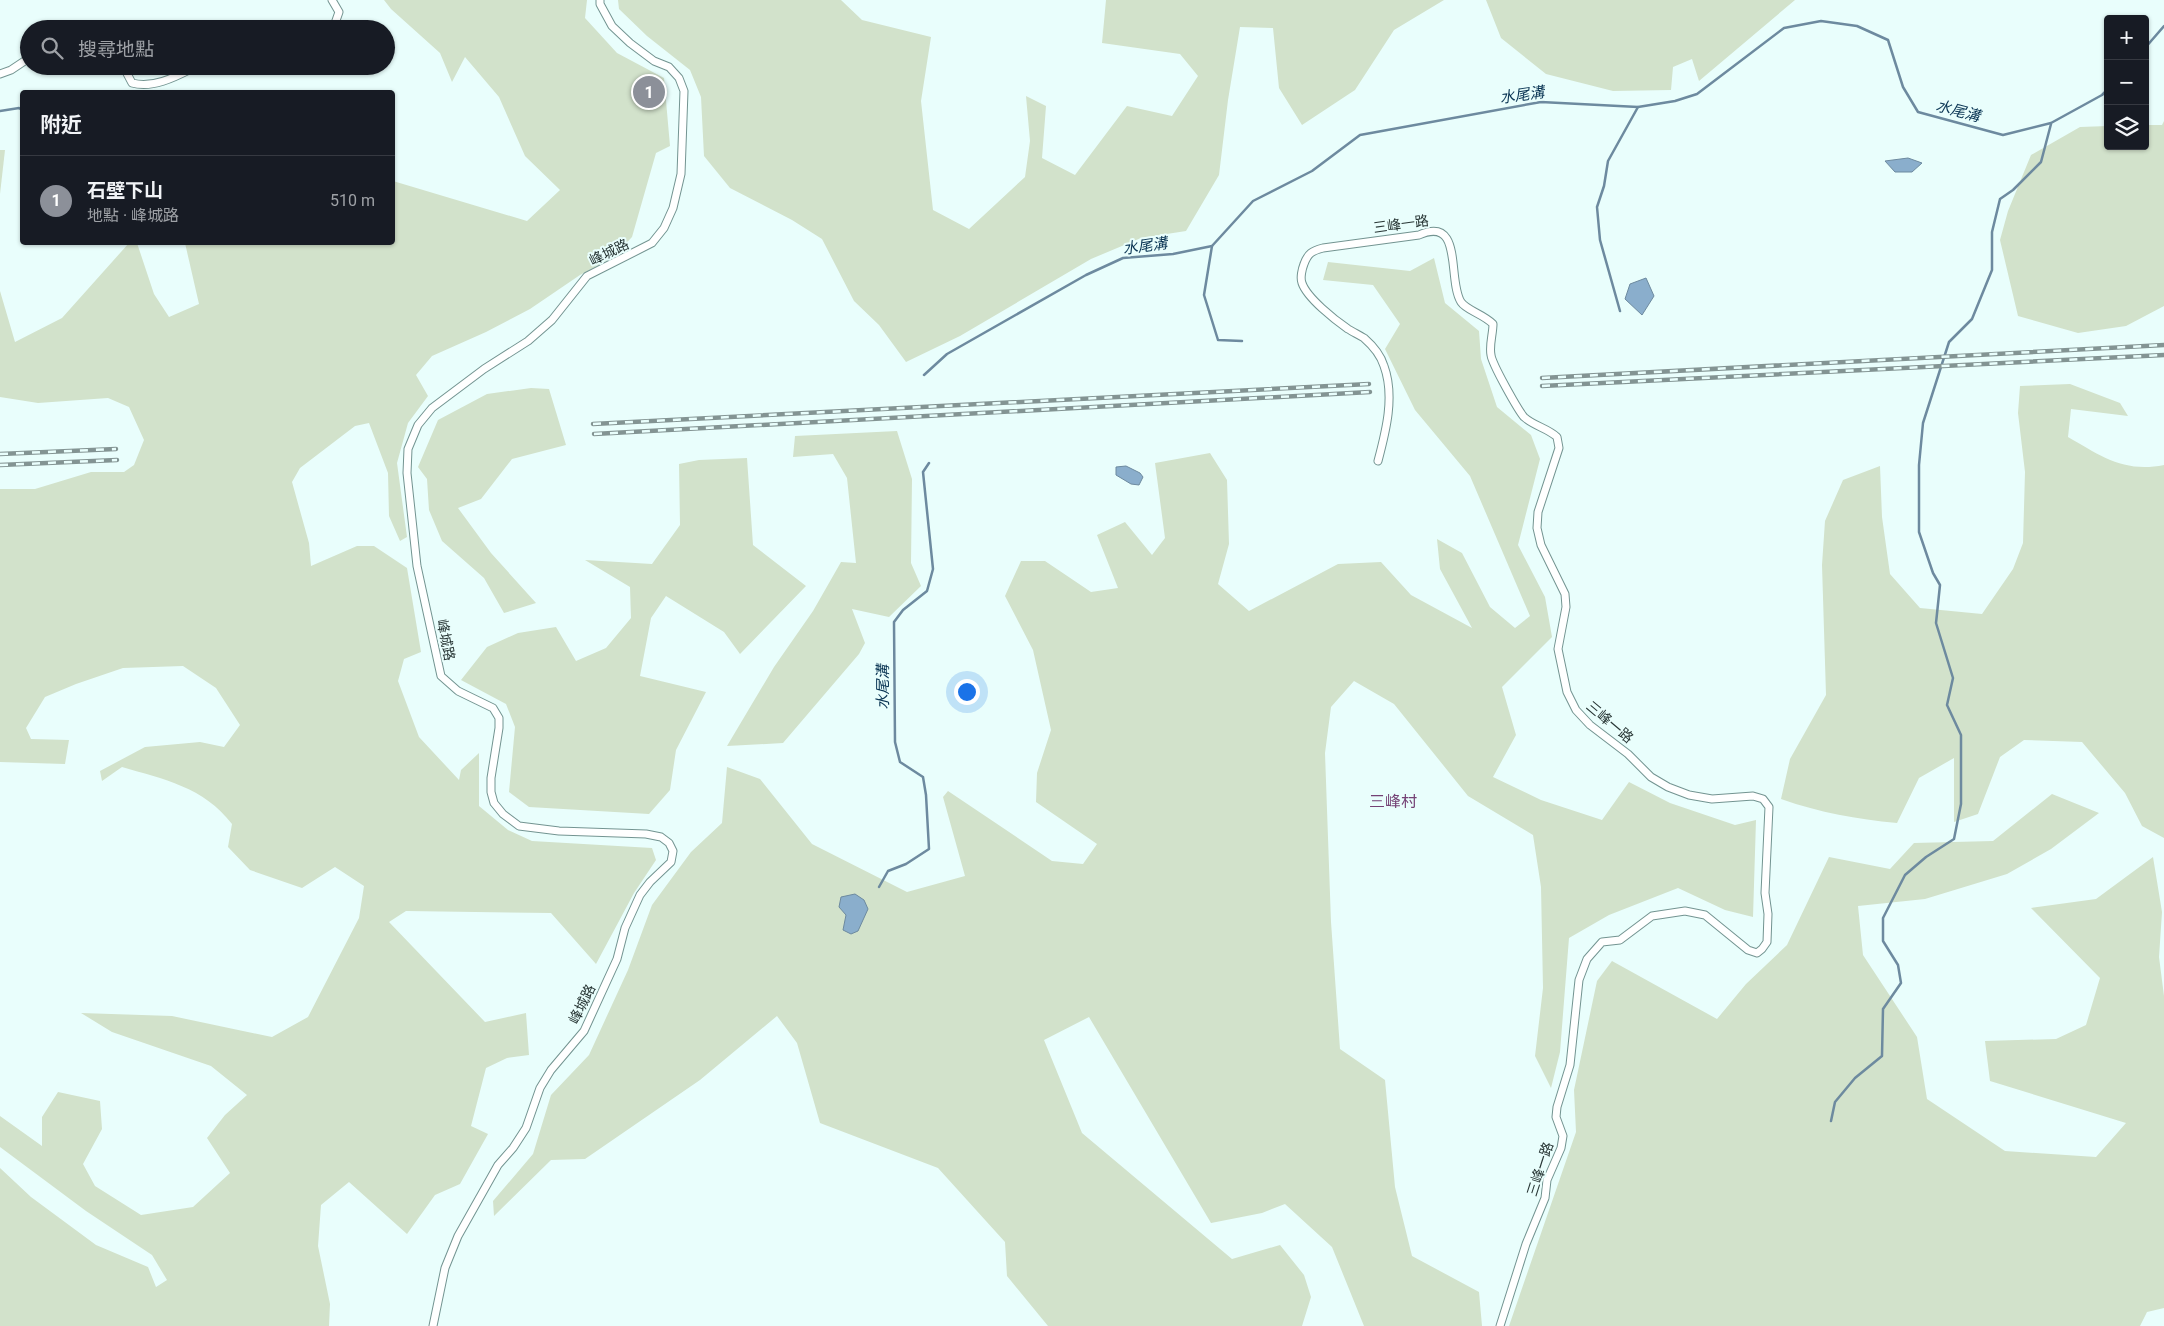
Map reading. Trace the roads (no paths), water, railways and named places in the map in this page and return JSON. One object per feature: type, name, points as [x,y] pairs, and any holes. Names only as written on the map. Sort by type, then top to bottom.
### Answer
[{"type":"street","points":[[332,0],[339,12],[336,20]]},
{"type":"street","name":"峰城路","points":[[433,1326],[445,1268],[458,1236],[498,1165],[513,1148],[526,1128],[540,1088],[584,1031],[618,959],[625,928],[640,895],[670,862],[674,851],[661,837],[646,834],[559,831],[519,826],[503,814],[494,804],[491,792],[491,778],[499,718],[493,708],[458,691],[441,676],[417,566],[407,472],[408,449],[418,425],[432,408],[484,369],[528,341],[552,320],[587,276],[652,243],[664,228],[673,208],[681,174],[684,91],[679,78],[669,67],[648,56],[612,26],[600,4],[600,0]]},
{"type":"street","points":[[0,74],[20,64]]},
{"type":"street","points":[[128,75],[132,83],[141,85],[177,75]]},
{"type":"street","name":"三峰一路","points":[[1378,461],[1388,416],[1388,379],[1384,365],[1377,352],[1364,339],[1329,315],[1307,292],[1302,282],[1303,268],[1306,258],[1312,251],[1359,242],[1419,235],[1430,230],[1441,232],[1453,252],[1453,278],[1456,292],[1462,304],[1486,316],[1492,324],[1491,355],[1522,415],[1533,424],[1547,428],[1557,437],[1559,448],[1538,512],[1537,528],[1542,545],[1565,594],[1566,607],[1558,649],[1567,692],[1576,710],[1590,725],[1628,754],[1651,778],[1668,787],[1689,795],[1712,799],[1753,796],[1763,799],[1769,807],[1765,893],[1768,914],[1767,942],[1762,949],[1757,953],[1748,950],[1705,915],[1685,911],[1652,916],[1620,940],[1602,942],[1587,959],[1579,980],[1570,1065],[1557,1107],[1556,1117],[1563,1136],[1561,1148],[1548,1180],[1545,1198],[1526,1244],[1500,1326]]},
{"type":"water","points":[[1908,158],[1922,163],[1912,172],[1895,172],[1885,161]]},
{"type":"water","points":[[1646,278],[1654,296],[1642,315],[1625,299],[1630,284]]},
{"type":"water","points":[[1126,466],[1140,473],[1143,477],[1139,485],[1131,484],[1116,475],[1116,467]]},
{"type":"water","points":[[855,894],[864,900],[868,909],[858,931],[851,934],[843,930],[846,915],[839,907],[841,897]]},
{"type":"waterway","name":"水尾溝","points":[[924,375],[947,354],[1086,275],[1123,258],[1173,254],[1212,246],[1253,201],[1312,171],[1360,135],[1541,102],[1638,107],[1675,101],[1697,94],[1784,28],[1821,21],[1857,26],[1888,40],[1903,87],[1918,112],[2003,135],[2051,123],[2104,93]]},
{"type":"waterway","name":"水尾溝","points":[[2149,43],[2164,26]]},
{"type":"waterway","points":[[1620,311],[1600,240],[1597,207],[1604,186],[1608,161],[1638,107]]},
{"type":"waterway","points":[[0,111],[20,109]]},
{"type":"waterway","points":[[1831,1121],[1835,1102],[1855,1078],[1882,1056],[1883,1009],[1901,983],[1898,965],[1883,941],[1883,918],[1905,875],[1926,857],[1954,839],[1961,804],[1961,735],[1947,705],[1953,678],[1936,623],[1940,585],[1933,573],[1919,532],[1919,465],[1923,423],[1949,342],[1972,319],[1992,270],[1992,232],[2000,199],[2013,190],[2041,162],[2051,124]]},
{"type":"waterway","points":[[1212,246],[1204,295],[1218,340],[1242,341]]},
{"type":"waterway","name":"水尾溝","points":[[879,887],[888,871],[906,864],[929,849],[923,777],[900,762],[895,742],[894,622],[903,610],[927,591],[933,569],[923,472],[929,463]]},
{"type":"railway","points":[[1542,378],[2164,345]]},
{"type":"railway","points":[[1542,386],[2164,355]]},
{"type":"railway","points":[[593,424],[1369,384]]},
{"type":"railway","points":[[594,434],[1370,392]]},
{"type":"railway","points":[[0,454],[116,449]]},
{"type":"railway","points":[[0,465],[117,460]]},
{"type":"place","name":"石壁下山","points":[[649,92]]},
{"type":"district","name":"三峰村","points":[[1393,801]]}]
